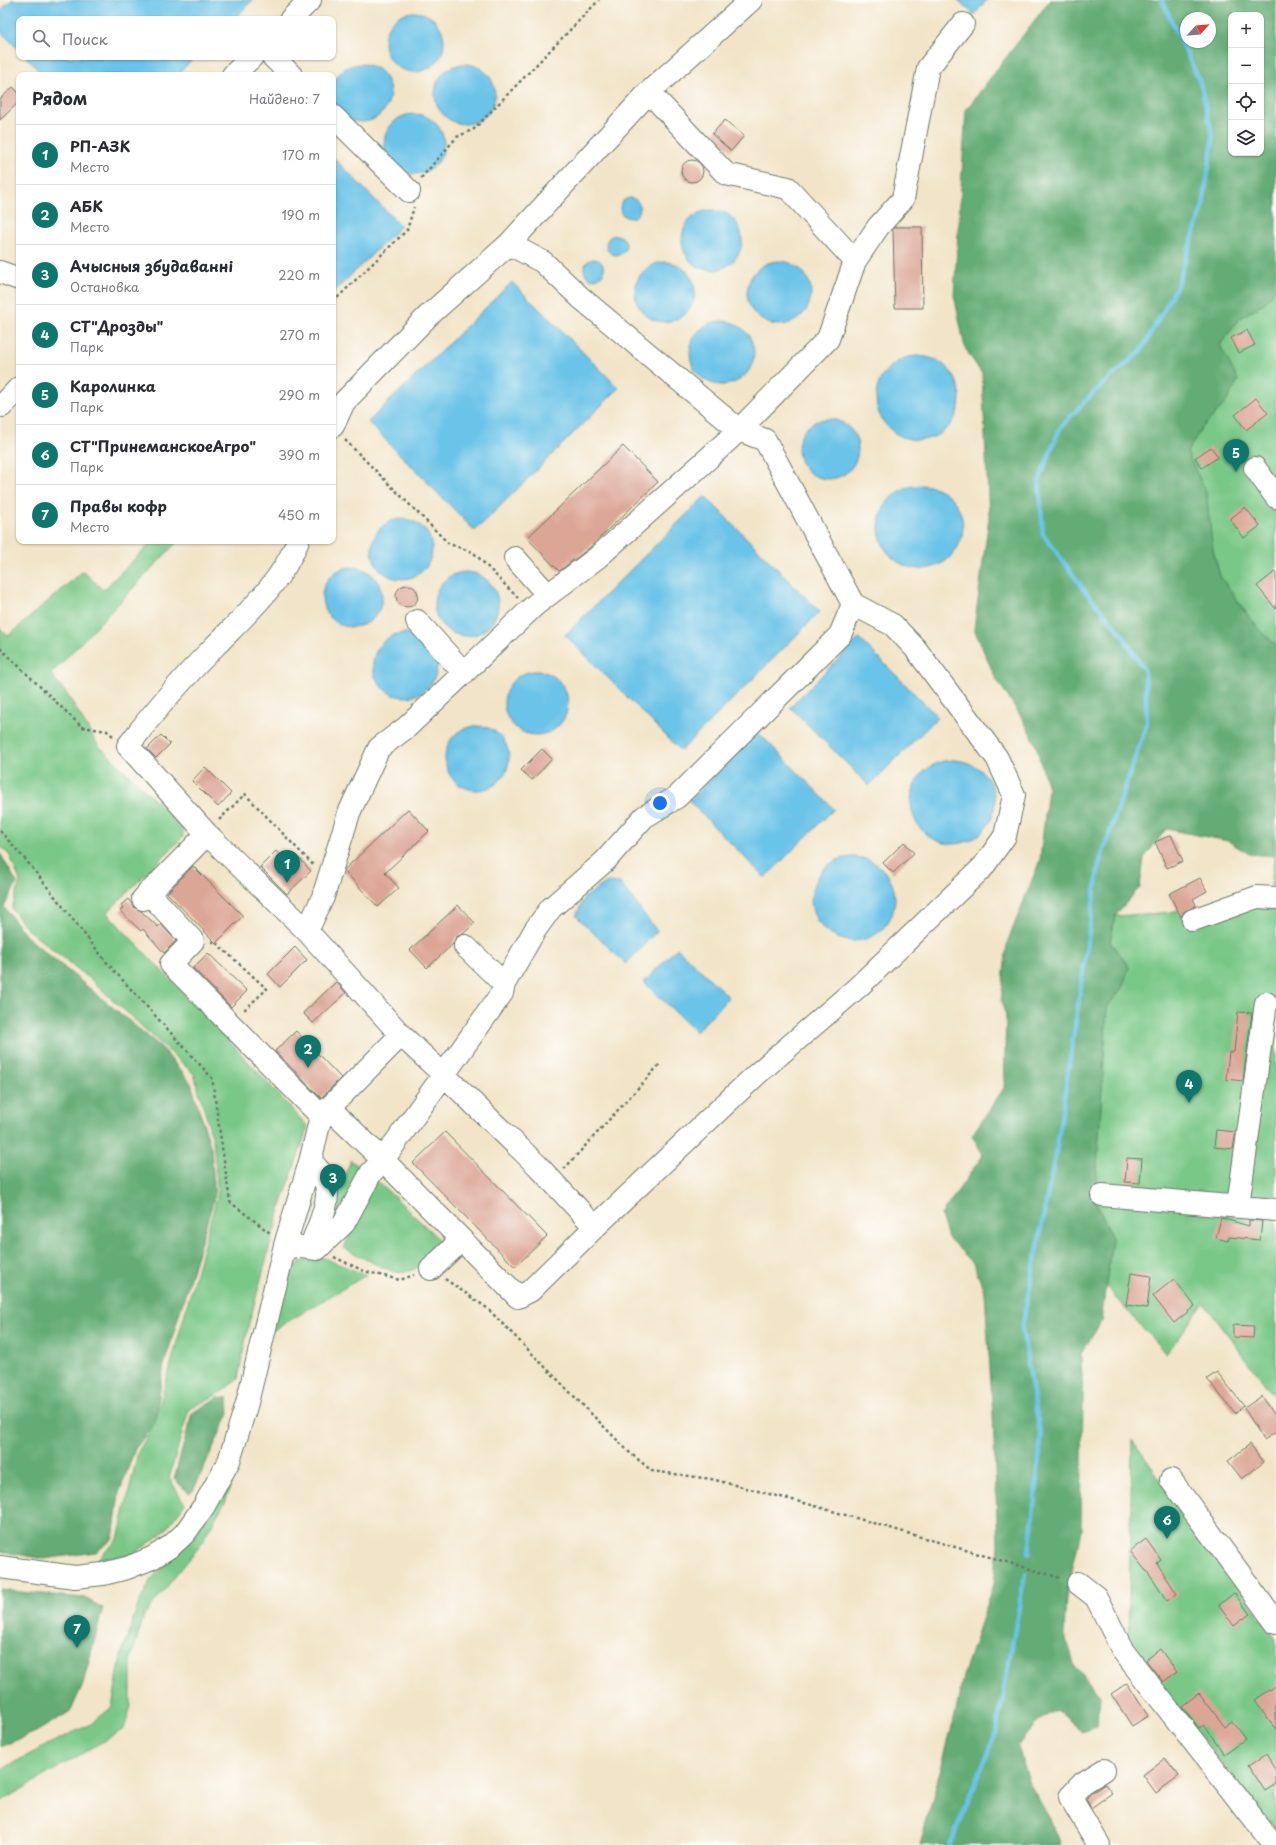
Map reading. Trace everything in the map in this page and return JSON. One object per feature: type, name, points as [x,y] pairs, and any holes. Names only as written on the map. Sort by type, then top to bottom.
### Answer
[{"type":"street","points":[[294,16],[310,0]]},
{"type":"street","points":[[338,433],[344,402],[428,316],[509,244],[649,92],[751,0]]},
{"type":"street","points":[[306,931],[323,897],[348,813],[379,748],[408,726],[530,610],[598,557],[739,430],[828,339],[855,261],[878,227],[903,199],[928,68],[964,24]]},
{"type":"street","points":[[236,72],[249,60]]},
{"type":"street","points":[[276,60],[288,72]]},
{"type":"street","points":[[649,92],[726,174],[788,188],[855,261]]},
{"type":"street","points":[[336,119],[409,191]]},
{"type":"street","points":[[207,834],[145,896],[193,941],[171,964],[323,1118],[383,1160],[518,1297],[530,1291],[595,1227],[757,1074],[858,987],[983,867],[1005,836],[1014,795],[997,758],[909,642],[893,625],[853,604],[765,440],[739,430],[581,298],[543,262],[509,244]]},
{"type":"street","points":[[0,272],[16,278]]},
{"type":"street","points":[[2,406],[16,391]]},
{"type":"street","points":[[1254,468],[1276,497]]},
{"type":"street","points":[[297,544],[292,557],[270,591],[212,649],[147,721],[128,746],[207,834],[306,931],[401,1036],[444,1075],[553,1181],[595,1227]]},
{"type":"street","points":[[515,558],[548,595]]},
{"type":"street","points":[[285,1245],[314,1249],[344,1223],[371,1173],[383,1160],[502,993],[504,984],[535,930],[551,908],[605,861],[644,817],[677,797],[840,635],[853,604]]},
{"type":"street","points":[[416,621],[464,673]]},
{"type":"street","points":[[1193,920],[1257,897],[1276,898]]},
{"type":"street","points":[[465,946],[504,984]]},
{"type":"street","points":[[1238,1206],[1266,1003]]},
{"type":"street","points":[[0,1567],[75,1577],[103,1574],[127,1568],[152,1558],[171,1546],[185,1533],[204,1506],[229,1461],[247,1403],[285,1245],[323,1118],[401,1036]]},
{"type":"street","points":[[310,1162],[317,1167],[326,1179],[328,1201],[314,1249]]},
{"type":"street","points":[[1102,1195],[1276,1210]]},
{"type":"street","points":[[431,1269],[451,1250],[460,1238]]},
{"type":"street","points":[[1170,1480],[1276,1623]]},
{"type":"street","points":[[1078,1583],[1096,1597],[1123,1651],[1274,1845]]},
{"type":"street","points":[[1099,1845],[1070,1797],[1083,1783],[1104,1770]]},
{"type":"path","points":[[336,299],[408,230],[417,199],[409,191],[457,137],[474,129],[599,0]]},
{"type":"path","points":[[338,433],[449,544],[473,552],[530,610]]},
{"type":"path","points":[[0,648],[82,727],[107,731],[128,746]]},
{"type":"path","points":[[207,834],[245,794],[328,880]]},
{"type":"path","points":[[0,831],[30,865],[108,964],[212,1078],[230,1202],[285,1245]]},
{"type":"path","points":[[193,941],[215,942],[267,989],[230,1024]]},
{"type":"path","points":[[553,1181],[660,1064]]},
{"type":"path","points":[[314,1249],[364,1271],[400,1280],[431,1269],[487,1308],[629,1452],[652,1471],[711,1478],[808,1504],[1078,1583]]},
{"type":"green space","points":[[1050,0],[1276,0],[1276,289],[1265,302],[1238,320],[1220,345],[1238,380],[1227,401],[1201,429],[1187,452],[1206,492],[1213,550],[1220,576],[1249,617],[1276,645],[1276,816],[1273,825],[1274,856],[1249,854],[1228,841],[1166,829],[1144,858],[1140,887],[1115,916],[1110,942],[1129,967],[1122,988],[1107,1007],[1095,1200],[1112,1238],[1101,1322],[1081,1354],[1083,1398],[1081,1531],[1066,1598],[1064,1632],[1075,1666],[1100,1695],[1098,1726],[1081,1731],[1057,1711],[1038,1721],[1018,1747],[1031,1786],[1050,1819],[1060,1845],[920,1845],[955,1716],[963,1676],[994,1584],[998,1546],[993,1416],[985,1293],[973,1263],[948,1238],[941,1215],[983,1155],[972,1135],[1004,1088],[1006,1015],[1001,1002],[1007,943],[1040,860],[1048,788],[1035,742],[1022,718],[995,677],[974,629],[989,517],[982,374],[965,348],[954,295],[966,110]]},
{"type":"green space","points":[[1276,289],[1276,645],[1249,617],[1220,576],[1187,452],[1201,429],[1227,401],[1220,345],[1238,320],[1265,302]]},
{"type":"green space","points":[[150,544],[175,544],[51,674],[69,697],[97,744],[183,827],[183,837],[107,913],[245,1058],[308,1127],[280,1209],[248,1327],[238,1379],[220,1393],[189,1409],[169,1478],[185,1504],[163,1533],[134,1554],[98,1559],[118,1539],[138,1452],[155,1422],[218,1193],[213,1140],[194,1074],[89,978],[29,931],[12,909],[20,881],[10,856],[0,845],[0,628],[8,636],[83,571],[103,590]]},
{"type":"green space","points":[[1276,816],[1276,885],[1271,885],[1274,856],[1273,825]]},
{"type":"green space","points":[[0,853],[17,883],[4,907],[26,936],[161,1047],[191,1083],[211,1148],[215,1195],[164,1365],[155,1422],[135,1449],[119,1493],[113,1539],[96,1552],[43,1559],[0,1551]]},
{"type":"green space","points":[[1248,907],[1276,909],[1276,1399],[1204,1303],[1166,1354],[1106,1286],[1112,1238],[1095,1200],[1107,1007],[1122,988],[1129,967],[1110,942],[1115,916]]},
{"type":"green space","points":[[351,1160],[364,1172],[340,1221],[320,1237]]},
{"type":"green space","points":[[375,1179],[446,1246],[437,1255],[423,1265],[408,1271],[395,1272],[344,1248]]},
{"type":"green space","points":[[309,1198],[314,1200],[316,1206],[308,1226],[302,1231],[299,1231]]},
{"type":"green space","points":[[321,1257],[366,1275],[272,1331],[287,1271],[300,1262]]},
{"type":"green space","points":[[218,1397],[228,1398],[229,1413],[193,1491],[189,1493],[174,1479],[192,1413]]},
{"type":"green space","points":[[246,1435],[226,1500],[199,1547],[144,1615],[131,1659],[131,1706],[124,1729],[0,1802],[0,1770],[91,1724],[112,1707],[121,1656],[138,1605],[151,1579],[197,1533]]},
{"type":"green space","points":[[1132,1440],[1276,1639],[1276,1830],[1128,1646]]},
{"type":"green space","points":[[0,1590],[85,1598],[103,1608],[83,1684],[71,1711],[36,1732],[0,1747]]},
{"type":"water","points":[[11,0],[253,0],[237,16],[16,16],[16,47],[0,31],[0,11]]},
{"type":"water","points":[[958,0],[987,0],[974,15]]},
{"type":"water","points":[[414,12],[431,17],[439,25],[444,42],[439,59],[431,67],[414,72],[397,67],[389,59],[384,42],[389,25],[397,17]]},
{"type":"water","points":[[29,60],[192,60],[180,72],[40,72]]},
{"type":"water","points":[[355,64],[367,64],[377,68],[386,77],[390,87],[390,99],[386,109],[377,118],[367,122],[355,122],[345,118],[336,109],[336,77],[345,68]]},
{"type":"water","points":[[465,64],[482,69],[490,77],[495,94],[490,111],[482,119],[465,124],[448,119],[440,111],[435,94],[440,77],[448,69]]},
{"type":"water","points":[[414,114],[430,119],[435,123],[439,128],[444,144],[439,160],[435,165],[430,169],[414,174],[398,169],[393,165],[389,160],[384,144],[389,128],[393,123],[398,119]]},
{"type":"water","points":[[336,160],[401,226],[336,290]]},
{"type":"water","points":[[630,198],[637,201],[640,208],[637,215],[630,218],[623,215],[620,208],[623,201]]},
{"type":"water","points":[[712,210],[728,215],[733,219],[737,224],[742,240],[737,256],[733,261],[728,265],[712,270],[696,265],[691,261],[687,256],[682,240],[687,224],[691,219],[696,215]]},
{"type":"water","points":[[616,235],[623,238],[626,245],[623,252],[616,255],[609,252],[606,245],[609,238]]},
{"type":"water","points":[[594,259],[601,262],[604,269],[601,276],[594,279],[587,276],[584,269],[587,262]]},
{"type":"water","points":[[773,261],[785,261],[802,270],[809,281],[811,293],[809,305],[802,316],[785,325],[773,325],[761,320],[752,311],[747,299],[747,287],[752,275],[761,266]]},
{"type":"water","points":[[665,262],[682,267],[690,275],[695,292],[690,309],[682,317],[665,322],[648,317],[640,309],[635,292],[640,275],[648,267]]},
{"type":"water","points":[[512,282],[619,388],[475,531],[368,422]]},
{"type":"water","points":[[716,321],[728,321],[745,330],[752,341],[754,353],[752,365],[745,376],[728,385],[716,385],[704,380],[695,371],[690,359],[690,347],[695,335],[704,326]]},
{"type":"water","points":[[918,356],[926,357],[941,363],[953,375],[959,390],[959,406],[953,421],[941,433],[926,439],[918,440],[910,439],[895,433],[883,421],[877,406],[876,398],[877,390],[883,375],[895,363],[910,357]]},
{"type":"water","points":[[828,419],[845,424],[853,432],[858,449],[853,466],[845,474],[828,479],[811,474],[803,466],[798,449],[803,432],[811,424]]},
{"type":"water","points":[[921,485],[929,486],[944,492],[956,504],[962,519],[962,535],[956,550],[944,562],[929,568],[921,569],[913,568],[898,562],[886,550],[880,535],[879,527],[880,519],[886,504],[898,492],[913,486]]},
{"type":"water","points":[[705,496],[820,612],[681,751],[565,635]]},
{"type":"water","points":[[402,519],[419,524],[427,532],[432,549],[427,566],[419,574],[402,579],[385,574],[377,566],[372,549],[377,532],[385,524]]},
{"type":"water","points":[[352,567],[369,572],[377,580],[382,597],[377,614],[369,622],[352,627],[335,622],[327,614],[322,597],[327,580],[335,572]]},
{"type":"water","points":[[460,572],[472,572],[489,581],[496,592],[498,604],[496,616],[489,627],[472,636],[460,636],[448,631],[439,622],[434,610],[434,598],[439,586],[448,577]]},
{"type":"water","points":[[405,633],[417,635],[428,642],[435,653],[437,665],[435,677],[428,688],[417,695],[405,697],[393,695],[382,688],[375,677],[373,665],[375,653],[382,642],[393,635]]},
{"type":"water","points":[[859,638],[938,717],[869,786],[790,707]]},
{"type":"water","points":[[530,671],[542,671],[559,680],[566,691],[568,703],[566,715],[559,726],[542,735],[530,735],[518,730],[509,721],[504,709],[504,697],[509,685],[518,676]]},
{"type":"water","points":[[471,726],[483,726],[500,735],[507,746],[509,758],[507,770],[500,781],[483,790],[471,790],[459,785],[450,776],[445,764],[445,752],[450,740],[459,731]]},
{"type":"water","points":[[758,732],[834,809],[765,878],[689,801]]},
{"type":"water","points":[[953,760],[961,761],[976,767],[988,779],[994,794],[994,810],[988,825],[976,837],[961,843],[953,844],[945,843],[930,837],[918,825],[912,810],[911,802],[912,794],[918,779],[930,767],[945,761]]},
{"type":"water","points":[[853,857],[861,858],[876,864],[888,876],[894,891],[894,907],[888,922],[876,934],[861,940],[853,941],[845,940],[830,934],[818,922],[812,907],[811,899],[812,891],[818,876],[830,864],[845,858]]},
{"type":"water","points":[[607,882],[620,883],[657,931],[626,964],[576,916],[584,898]]},
{"type":"water","points":[[677,948],[729,997],[696,1032],[644,982]]},
{"type":"building","points":[[13,87],[16,90],[16,105],[0,120],[0,99]]},
{"type":"building","points":[[725,120],[744,136],[731,151],[712,134]]},
{"type":"building","points":[[692,160],[700,163],[703,171],[700,179],[692,182],[684,179],[681,171],[684,163]]},
{"type":"building","points":[[895,227],[922,227],[923,308],[895,308],[893,229]]},
{"type":"building","points":[[1247,330],[1255,345],[1239,353],[1231,338]]},
{"type":"building","points":[[1256,398],[1268,413],[1246,430],[1235,415]]},
{"type":"building","points":[[623,446],[658,482],[588,549],[559,571],[527,538]]},
{"type":"building","points":[[1211,447],[1218,457],[1202,468],[1195,458]]},
{"type":"building","points":[[1245,507],[1260,526],[1244,538],[1230,519]]},
{"type":"building","points":[[1276,571],[1276,609],[1257,586]]},
{"type":"building","points":[[407,585],[415,588],[418,596],[415,604],[407,607],[399,604],[396,596],[399,588]]},
{"type":"building","points":[[161,735],[170,744],[156,758],[147,749]]},
{"type":"building","points":[[542,749],[552,759],[532,780],[521,770]]},
{"type":"building","points":[[205,767],[231,793],[218,807],[192,781]]},
{"type":"building","points":[[408,809],[429,831],[385,873],[399,888],[378,907],[344,871]]},
{"type":"building","points":[[1171,835],[1183,861],[1167,868],[1155,842]]},
{"type":"building","points":[[904,842],[914,853],[893,873],[883,863]]},
{"type":"building","points":[[276,851],[291,866],[299,858],[311,871],[287,894],[260,867]]},
{"type":"building","points":[[193,866],[243,916],[216,943],[167,893]]},
{"type":"building","points":[[1200,878],[1207,891],[1193,899],[1196,905],[1184,912],[1181,917],[1169,894]]},
{"type":"building","points":[[128,899],[135,908],[141,911],[158,927],[161,924],[176,941],[164,953],[143,929],[141,931],[120,911],[123,908],[121,905]]},
{"type":"building","points":[[458,905],[475,923],[463,934],[456,937],[453,944],[427,968],[410,950]]},
{"type":"building","points":[[295,947],[307,960],[280,987],[268,974]]},
{"type":"building","points":[[208,953],[247,991],[231,1007],[193,968]]},
{"type":"building","points":[[336,982],[346,993],[313,1023],[303,1013]]},
{"type":"building","points":[[1238,1012],[1252,1013],[1243,1081],[1226,1079],[1229,1052],[1234,1052]]},
{"type":"building","points":[[296,1031],[341,1078],[321,1098],[275,1051]]},
{"type":"building","points":[[1216,1130],[1236,1132],[1233,1149],[1214,1147]]},
{"type":"building","points":[[445,1132],[547,1236],[515,1267],[413,1163]]},
{"type":"building","points":[[1127,1158],[1142,1159],[1140,1183],[1125,1182]]},
{"type":"building","points":[[1221,1218],[1249,1226],[1249,1220],[1262,1221],[1260,1240],[1229,1237],[1228,1241],[1216,1238]]},
{"type":"building","points":[[1131,1273],[1151,1276],[1147,1308],[1126,1305]]},
{"type":"building","points":[[1174,1279],[1195,1306],[1174,1323],[1153,1296]]},
{"type":"building","points":[[1233,1325],[1254,1326],[1253,1338],[1233,1337]]},
{"type":"building","points":[[1217,1372],[1244,1406],[1235,1413],[1207,1379]]},
{"type":"building","points":[[1262,1396],[1276,1417],[1276,1432],[1264,1440],[1244,1408]]},
{"type":"building","points":[[1250,1444],[1264,1462],[1242,1479],[1228,1461]]},
{"type":"building","points":[[1146,1539],[1161,1560],[1157,1563],[1177,1594],[1167,1601],[1147,1571],[1130,1551]]},
{"type":"building","points":[[1234,1593],[1250,1614],[1234,1626],[1219,1605]]},
{"type":"building","points":[[1160,1649],[1177,1672],[1163,1682],[1146,1660]]},
{"type":"building","points":[[1127,1683],[1148,1716],[1132,1726],[1111,1694]]},
{"type":"building","points":[[1276,1685],[1276,1730],[1254,1700]]},
{"type":"building","points":[[1199,1693],[1225,1727],[1232,1722],[1245,1739],[1224,1754],[1204,1725],[1199,1728],[1182,1706]]},
{"type":"building","points":[[1266,1755],[1276,1771],[1276,1784],[1265,1791],[1249,1766]]},
{"type":"building","points":[[1165,1758],[1179,1776],[1156,1793],[1143,1775]]},
{"type":"building","points":[[1105,1784],[1112,1793],[1091,1808],[1086,1799],[1091,1793]]},
{"type":"waterway","points":[[1029,1554],[1041,1439],[1022,1328],[1057,1146],[1099,864],[1147,723],[1145,671],[1121,633],[1085,591],[1043,534],[1039,481],[1060,428],[1095,391],[1141,351],[1177,286],[1203,206],[1213,138],[1200,82],[1162,0]]},
{"type":"waterway","points":[[950,1845],[996,1733],[1025,1574]]},
{"type":"place","name":"Каролинка","points":[[1236,472]]},
{"type":"place","name":"РП-АЗК","points":[[287,883]]},
{"type":"place","name":"АБК","points":[[308,1068]]},
{"type":"place","name":"СТ\"Дрозды\"","points":[[1189,1103]]},
{"type":"place","name":"Ачысныя збудаванні","points":[[333,1197]]},
{"type":"place","name":"СТ\"ПринеманскоеАгро\"","points":[[1167,1539]]},
{"type":"place","name":"Правы кофр","points":[[77,1648]]}]
